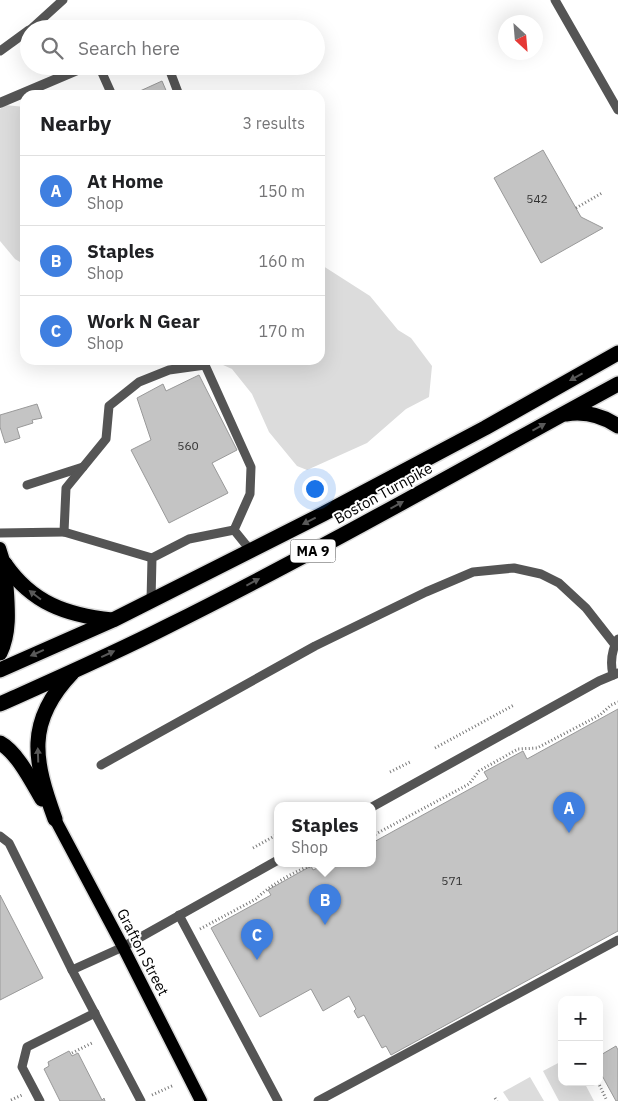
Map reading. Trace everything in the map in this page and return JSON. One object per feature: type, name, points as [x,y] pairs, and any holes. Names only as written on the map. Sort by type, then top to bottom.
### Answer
[{"type":"highway","name":"Boston Turnpike","points":[[0,670],[113,620],[251,551],[438,453],[618,353]]},
{"type":"highway","name":"Boston Turnpike","points":[[0,704],[166,627],[236,592],[618,384]]},
{"type":"highway","points":[[562,414],[578,413],[593,415],[618,426]]},
{"type":"highway","points":[[5,564],[15,579],[43,602],[79,615],[113,620]]},
{"type":"highway","points":[[0,653],[4,641],[7,617],[5,564]]},
{"type":"highway","points":[[55,819],[44,790],[38,761],[39,728],[52,698],[76,669]]},
{"type":"highway","points":[[0,743],[7,747],[18,760],[55,819]]},
{"type":"main road","points":[[0,548],[5,564]]},
{"type":"main road","name":"Grafton Street","points":[[55,819],[123,947],[201,1101]]},
{"type":"street","points":[[29,90],[65,75]]},
{"type":"street","points":[[0,102],[20,94]]},
{"type":"lane","points":[[41,20],[63,0]]},
{"type":"lane","points":[[555,0],[618,110]]},
{"type":"lane","points":[[0,51],[20,37]]},
{"type":"lane","points":[[103,75],[110,90]]},
{"type":"lane","points":[[171,75],[177,90]]},
{"type":"lane","points":[[64,532],[66,488],[106,439],[109,406],[138,382],[170,370],[205,365],[252,467],[250,494],[234,530]]},
{"type":"lane","points":[[27,485],[84,467]]},
{"type":"lane","points":[[234,530],[251,551]]},
{"type":"lane","points":[[0,533],[64,532],[152,558],[189,539],[234,530]]},
{"type":"lane","points":[[151,601],[152,558]]},
{"type":"lane","points":[[101,765],[315,646],[426,592],[473,572],[514,568],[541,574],[559,583],[586,608],[616,642],[611,660],[616,674],[599,681],[376,805]]},
{"type":"lane","points":[[0,836],[9,844],[72,970],[141,1101]]},
{"type":"lane","points":[[72,970],[123,947],[274,862]]},
{"type":"lane","points":[[179,915],[278,1101]]},
{"type":"lane","points":[[318,1101],[618,940]]},
{"type":"lane","points":[[40,1101],[22,1067],[27,1047],[95,1013]]},
{"type":"path","points":[[576,208],[602,193]]},
{"type":"path","points":[[376,834],[469,784],[479,771],[518,749],[537,748],[600,715],[611,705],[618,702]]},
{"type":"path","points":[[435,748],[514,705]]},
{"type":"path","points":[[390,772],[410,762]]},
{"type":"path","points":[[253,848],[274,836]]},
{"type":"path","points":[[208,924],[256,898],[263,891],[306,867]]},
{"type":"path","points":[[72,1053],[92,1043]]},
{"type":"path","points":[[159,1092],[174,1085]]},
{"type":"path","points":[[600,1086],[607,1101]]},
{"type":"shaded area","points":[[5,105],[20,106],[20,262],[15,259],[0,241],[0,109]]},
{"type":"shaded area","points":[[325,267],[370,296],[398,330],[411,338],[432,366],[429,397],[406,409],[367,443],[307,470],[297,466],[269,432],[252,394],[232,369],[223,365],[325,365]]},
{"type":"shaded area","points":[[558,1063],[558,1086],[586,1086],[594,1101],[559,1101],[543,1071]]},
{"type":"shaded area","points":[[530,1077],[544,1101],[509,1101],[503,1092]]},
{"type":"building","points":[[162,81],[166,90],[142,90]]},
{"type":"building","points":[[543,150],[581,217],[603,228],[541,263],[494,178]]},
{"type":"building","points":[[199,375],[237,450],[212,463],[228,493],[169,523],[131,450],[151,440],[137,398],[163,384],[166,391]]},
{"type":"building","points":[[37,404],[42,418],[32,420],[33,423],[17,428],[20,438],[5,443],[0,427],[0,415]]},
{"type":"building","points":[[618,709],[618,931],[391,1055],[386,1046],[382,1048],[364,1015],[358,1018],[354,1011],[356,1009],[349,996],[323,1011],[311,989],[260,1017],[211,928],[271,895],[268,890],[309,867],[313,870],[320,867],[376,867],[376,841],[488,779],[484,772],[523,751],[527,759]]},
{"type":"building","points":[[0,895],[43,978],[0,1000]]},
{"type":"building","points":[[616,1046],[618,1050],[618,1101],[616,1101],[603,1077],[603,1054]]},
{"type":"building","points":[[69,1051],[72,1056],[78,1053],[102,1100],[104,1098],[105,1101],[60,1101],[44,1069],[49,1066],[48,1062]]},
{"type":"place","name":"At Home","points":[[569,833]]},
{"type":"place","name":"Staples","points":[[325,925]]},
{"type":"place","name":"Work N Gear","points":[[257,960]]}]
